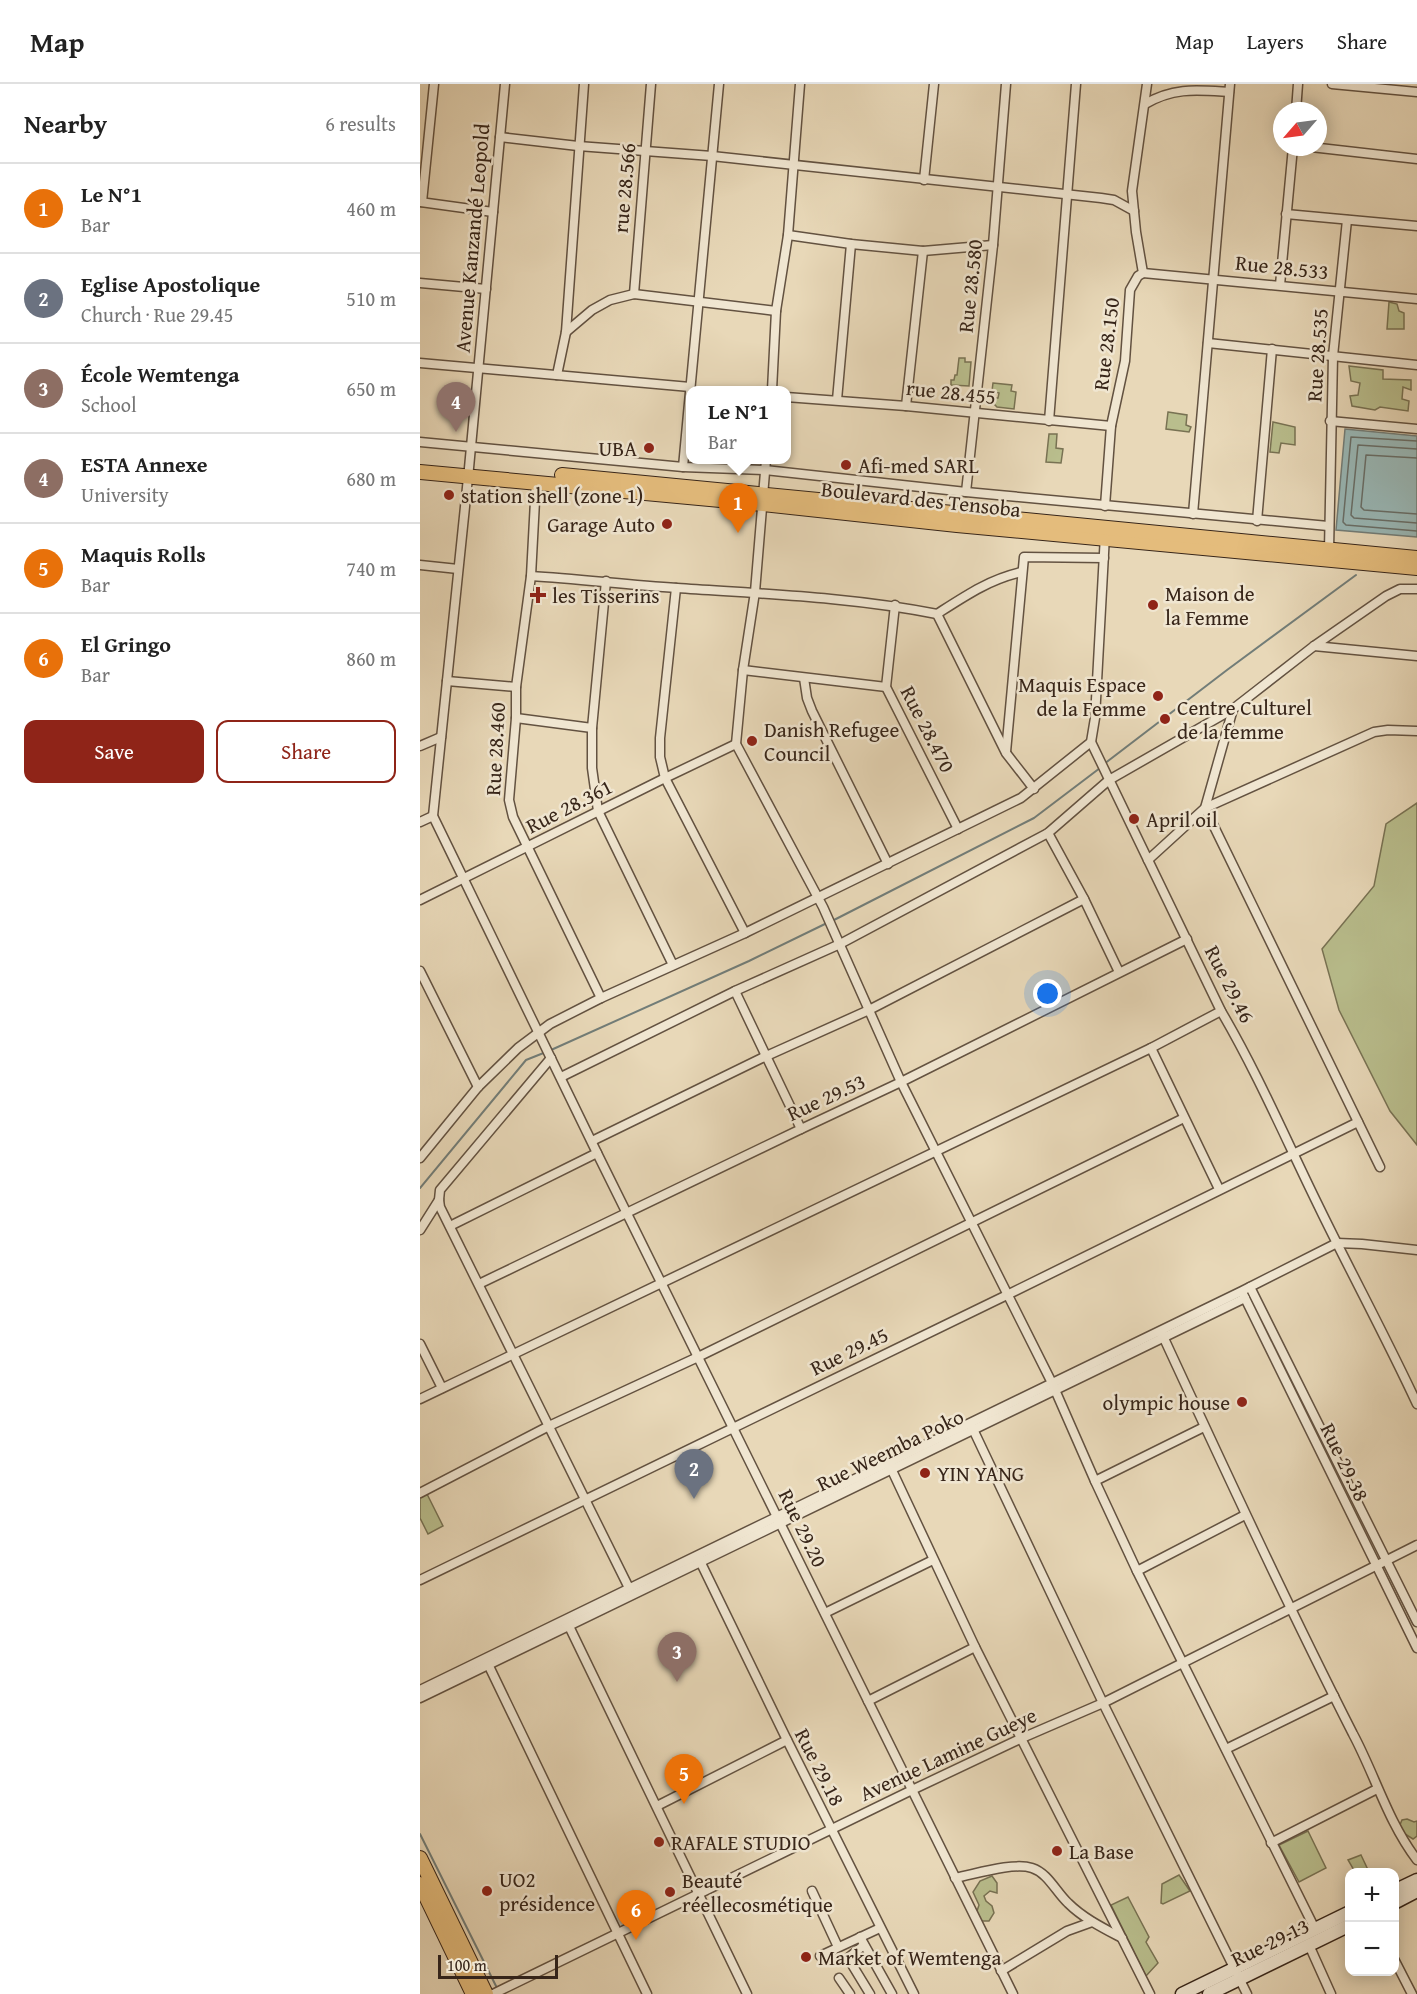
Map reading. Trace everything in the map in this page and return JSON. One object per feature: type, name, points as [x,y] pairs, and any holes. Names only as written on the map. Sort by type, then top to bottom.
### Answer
[{"type":"main road","name":"Boulevard des Tensoba","points":[[420,463],[536,482],[957,514],[1417,568]]},
{"type":"main road","name":"Boulevard des Tensoba","points":[[420,472],[469,472],[764,499]]},
{"type":"main road","name":"Boulevard des Tensoba","points":[[1105,532],[1417,558]]},
{"type":"main road","points":[[420,1858],[486,1994]]},
{"type":"main road","points":[[1399,1889],[1417,1880]]},
{"type":"main road","points":[[420,1884],[473,1994]]},
{"type":"main road","points":[[1399,1901],[1417,1891]]},
{"type":"main road","points":[[1182,1994],[1238,1973],[1345,1914]]},
{"type":"main road","name":"Rue 29.13","points":[[1209,1994],[1238,1973],[1309,1945],[1345,1927]]},
{"type":"street","points":[[434,84],[421,202],[493,212]]},
{"type":"street","name":"Avenue Kanzandé Leopold","points":[[433,816],[469,472],[505,84]]},
{"type":"street","points":[[557,375],[566,332],[584,84]]},
{"type":"street","name":"rue 28.566","points":[[634,294],[651,84]]},
{"type":"street","points":[[690,386],[719,84]]},
{"type":"street","points":[[772,386],[776,311],[788,235],[800,84]]},
{"type":"street","points":[[924,180],[934,84]]},
{"type":"street","name":"Rue 28.580","points":[[966,492],[993,245],[1006,84]]},
{"type":"street","points":[[1049,421],[1076,84]]},
{"type":"street","points":[[1143,273],[1132,191],[1147,84]]},
{"type":"street","points":[[1297,102],[1298,84]]},
{"type":"street","points":[[1332,84],[1417,92]]},
{"type":"street","points":[[1145,104],[1174,91],[1229,88],[1193,514]]},
{"type":"street","points":[[500,137],[578,146],[712,156],[1066,194],[1114,200],[1134,211]]},
{"type":"street","points":[[1327,149],[1417,159]]},
{"type":"street","points":[[1280,285],[1292,156]]},
{"type":"street","points":[[1286,214],[1417,226]]},
{"type":"street","name":"Rue 28.535","points":[[1329,550],[1333,356],[1347,220]]},
{"type":"street","points":[[788,235],[922,251],[993,245]]},
{"type":"street","points":[[837,400],[851,244]]},
{"type":"street","points":[[906,406],[922,251]]},
{"type":"street","name":"Rue 28.533","points":[[1143,273],[1417,299]]},
{"type":"street","name":"Rue 28.150","points":[[1105,506],[1111,426],[1125,361],[1130,290],[1138,276],[1143,273]]},
{"type":"street","points":[[420,282],[486,289]]},
{"type":"street","points":[[566,332],[601,304],[634,294],[776,311]]},
{"type":"street","points":[[1208,343],[1417,365]]},
{"type":"street","points":[[1257,521],[1272,349]]},
{"type":"street","points":[[420,363],[686,387]]},
{"type":"street","name":"rue 28.455","points":[[791,397],[1111,426]]},
{"type":"street","points":[[1330,421],[1417,429]]},
{"type":"street","points":[[683,467],[686,433]]},
{"type":"street","points":[[420,442],[683,467],[765,470],[1105,506],[1328,526]]},
{"type":"street","points":[[766,464],[755,592],[743,670],[736,744],[824,907],[901,1082],[1053,1387],[1137,1571],[1316,1929]]},
{"type":"street","name":"Rue 28.460","points":[[536,482],[531,576],[516,687],[516,718],[509,800],[513,817],[601,998]]},
{"type":"street","points":[[421,1155],[478,1087],[538,1032],[601,998],[745,933],[1021,798],[1091,742],[1095,718],[1105,532]]},
{"type":"street","points":[[1006,753],[1023,559],[1025,556],[1104,558]]},
{"type":"street","points":[[420,565],[458,569]]},
{"type":"street","points":[[531,576],[755,592],[895,605],[938,614],[980,587],[1022,572]]},
{"type":"street","points":[[606,581],[591,728],[592,768],[598,811],[674,964]]},
{"type":"street","points":[[676,588],[660,757],[665,778],[745,933]]},
{"type":"street","points":[[561,1077],[839,941],[1048,833],[1109,780],[1233,709],[1314,646],[1386,596],[1400,589],[1417,589]]},
{"type":"street","name":"Rue 28.470","points":[[895,605],[886,687],[958,830]]},
{"type":"street","points":[[938,614],[1006,753],[1034,789]]},
{"type":"street","points":[[1314,646],[1417,656]]},
{"type":"street","points":[[743,670],[886,687]]},
{"type":"street","points":[[804,678],[812,711],[888,864]]},
{"type":"street","points":[[447,681],[516,687]]},
{"type":"street","points":[[1233,709],[1205,808],[1380,1167]]},
{"type":"street","points":[[516,718],[591,728]]},
{"type":"street","points":[[1148,860],[1205,808],[1374,732],[1417,731]]},
{"type":"street","points":[[420,746],[441,737]]},
{"type":"street","name":"Rue 29.46","points":[[1091,742],[1221,1011],[1243,1049],[1336,1243],[1383,1330],[1417,1404]]},
{"type":"street","name":"Rue 28.361","points":[[420,900],[736,744]]},
{"type":"street","points":[[420,822],[433,816],[551,1057],[440,1190],[439,1200],[420,1230]]},
{"type":"street","points":[[1048,833],[1084,899],[1119,972]]},
{"type":"street","points":[[592,1142],[766,1056],[869,1010],[1084,899]]},
{"type":"street","name":"Rue 29.53","points":[[478,1284],[901,1082],[1187,939]]},
{"type":"street","points":[[420,971],[478,1087]]},
{"type":"street","points":[[735,991],[801,1129]]},
{"type":"street","points":[[420,1400],[1151,1048],[1221,1011]]},
{"type":"street","points":[[1151,1048],[1220,1188]]},
{"type":"street","name":"Rue 29.20","points":[[551,1057],[1013,1994]]},
{"type":"street","points":[[420,1493],[549,1426],[698,1357],[1184,1118]]},
{"type":"street","name":"Rue 29.45","points":[[420,1580],[1358,1122]]},
{"type":"street","points":[[450,1226],[597,1153]]},
{"type":"street","points":[[439,1200],[478,1284],[629,1588]]},
{"type":"street","points":[[1336,1243],[1417,1250]]},
{"type":"street","name":"Rue Weemba Poko","points":[[420,1690],[487,1661],[1162,1334],[1336,1243]]},
{"type":"street","points":[[1246,1292],[1417,1622]]},
{"type":"street","name":"Rue 29.38","points":[[1246,1292],[1417,1648]]},
{"type":"street","points":[[1162,1334],[1245,1515],[1358,1742],[1377,1789],[1401,1836],[1417,1860]]},
{"type":"street","points":[[420,1344],[442,1388]]},
{"type":"street","points":[[972,1426],[1102,1703],[1247,1994]]},
{"type":"street","points":[[1095,1481],[1204,1427]]},
{"type":"street","points":[[890,1466],[975,1647],[1150,1994]]},
{"type":"street","points":[[1137,1571],[1245,1515]]},
{"type":"street","name":"Avenue Lamine Gueye","points":[[493,1994],[912,1790],[1102,1703],[1417,1545]]},
{"type":"street","name":"Rue Weemba Poko","points":[[567,1622],[629,1588],[699,1558]]},
{"type":"street","name":"Rue 29.18","points":[[699,1558],[914,1994]]},
{"type":"street","points":[[825,1613],[933,1560]]},
{"type":"street","points":[[567,1622],[747,1994]]},
{"type":"street","points":[[868,1701],[975,1647]]},
{"type":"street","points":[[487,1661],[647,1994]]},
{"type":"street","name":"Rue Weemba Poko","points":[[420,1698],[487,1661]]},
{"type":"street","points":[[1226,1749],[1334,1696]]},
{"type":"street","points":[[657,1806],[787,1740]]},
{"type":"street","points":[[1271,1843],[1377,1789]]},
{"type":"street","points":[[955,1878],[1021,1866],[1034,1868],[1043,1873],[1068,1904],[1092,1922],[1122,1938]]},
{"type":"street","points":[[812,1891],[838,1947]]},
{"type":"street","points":[[1001,1971],[1066,1931],[1092,1922]]},
{"type":"street","points":[[870,1994],[848,1958],[862,1941],[880,1928]]},
{"type":"street","points":[[820,1956],[838,1947],[862,1941]]},
{"type":"street","points":[[862,1941],[892,1994]]},
{"type":"street","points":[[1309,1945],[1331,1994]]},
{"type":"street","points":[[1399,1967],[1412,1994]]},
{"type":"street","points":[[839,1978],[850,1994]]},
{"type":"green space","points":[[1389,302],[1397,304],[1399,311],[1404,313],[1404,329],[1387,329]]},
{"type":"green space","points":[[959,358],[965,358],[965,362],[971,362],[969,386],[951,385],[951,380],[954,380],[957,375]]},
{"type":"green space","points":[[1349,366],[1383,370],[1383,379],[1411,380],[1411,390],[1403,387],[1402,399],[1409,401],[1408,411],[1380,407],[1375,410],[1352,406],[1350,396],[1358,395],[1360,383],[1351,381]]},
{"type":"green space","points":[[993,383],[1012,385],[1011,391],[1016,392],[1014,409],[997,407],[991,401],[991,398],[998,398],[999,393],[992,391]]},
{"type":"green space","points":[[1168,412],[1187,415],[1186,425],[1191,427],[1189,432],[1166,429]]},
{"type":"green space","points":[[1273,422],[1295,427],[1295,445],[1281,443],[1279,453],[1270,452]]},
{"type":"green space","points":[[1049,434],[1057,434],[1056,448],[1063,449],[1061,463],[1046,462]]},
{"type":"green space","points":[[1417,803],[1417,1145],[1390,1111],[1339,1010],[1322,949],[1374,886],[1386,824]]},
{"type":"green space","points":[[427,1494],[443,1526],[428,1534],[420,1518],[420,1498]]},
{"type":"green space","points":[[1402,1820],[1417,1821],[1417,1836],[1413,1839],[1399,1827]]},
{"type":"green space","points":[[1308,1831],[1326,1868],[1299,1882],[1279,1845]]},
{"type":"green space","points":[[1361,1855],[1367,1868],[1353,1868],[1348,1860]]},
{"type":"green space","points":[[1179,1875],[1190,1891],[1161,1903],[1162,1884]]},
{"type":"green space","points":[[992,1876],[997,1883],[997,1893],[990,1891],[984,1896],[992,1906],[994,1913],[989,1921],[982,1921],[976,1914],[979,1905],[973,1892],[980,1881]]},
{"type":"green space","points":[[1128,1897],[1149,1937],[1146,1942],[1158,1963],[1146,1976],[1111,1905]]},
{"type":"water","points":[[1345,429],[1417,436],[1417,537],[1336,530]]},
{"type":"waterway","points":[[1104,764],[1356,575]]},
{"type":"waterway","points":[[832,921],[1034,818],[1100,768]]},
{"type":"waterway","points":[[551,1050],[749,961],[827,923]]},
{"type":"waterway","points":[[420,1188],[526,1060],[546,1052]]},
{"type":"waterway","points":[[420,1834],[498,1990]]},
{"type":"place","name":"ESTA Annexe","points":[[456,432]]},
{"type":"place","name":"UBA","points":[[649,448]]},
{"type":"place","name":"Afi-med SARL","points":[[846,465]]},
{"type":"place","name":"station shell (zone 1)","points":[[449,495]]},
{"type":"place","name":"Garage Auto","points":[[667,524]]},
{"type":"place","name":"Le N°1","points":[[738,533]]},
{"type":"place","name":"les Tisserins","points":[[538,595]]},
{"type":"place","name":"Maison de la Femme","points":[[1153,605]]},
{"type":"place","name":"Maquis Espace de la Femme","points":[[1158,696]]},
{"type":"place","name":"Centre Culturel de la femme","points":[[1165,719]]},
{"type":"place","name":"Danish Refugee Council","points":[[752,741]]},
{"type":"place","name":"April oil","points":[[1134,819]]},
{"type":"place","name":"olympic house","points":[[1242,1402]]},
{"type":"place","name":"YIN YANG","points":[[925,1473]]},
{"type":"place","name":"Eglise Apostolique","points":[[694,1499]]},
{"type":"place","name":"École Wemtenga","points":[[677,1682]]},
{"type":"place","name":"Maquis Rolls","points":[[684,1804]]},
{"type":"place","name":"RAFALE STUDIO","points":[[659,1842]]},
{"type":"place","name":"La Base","points":[[1057,1851]]},
{"type":"place","name":"UO2 présidence","points":[[487,1891]]},
{"type":"place","name":"Beauté réellecosmétique","points":[[670,1892]]},
{"type":"place","name":"El Gringo","points":[[636,1940]]},
{"type":"place","name":"Market of Wemtenga","points":[[806,1957]]}]
